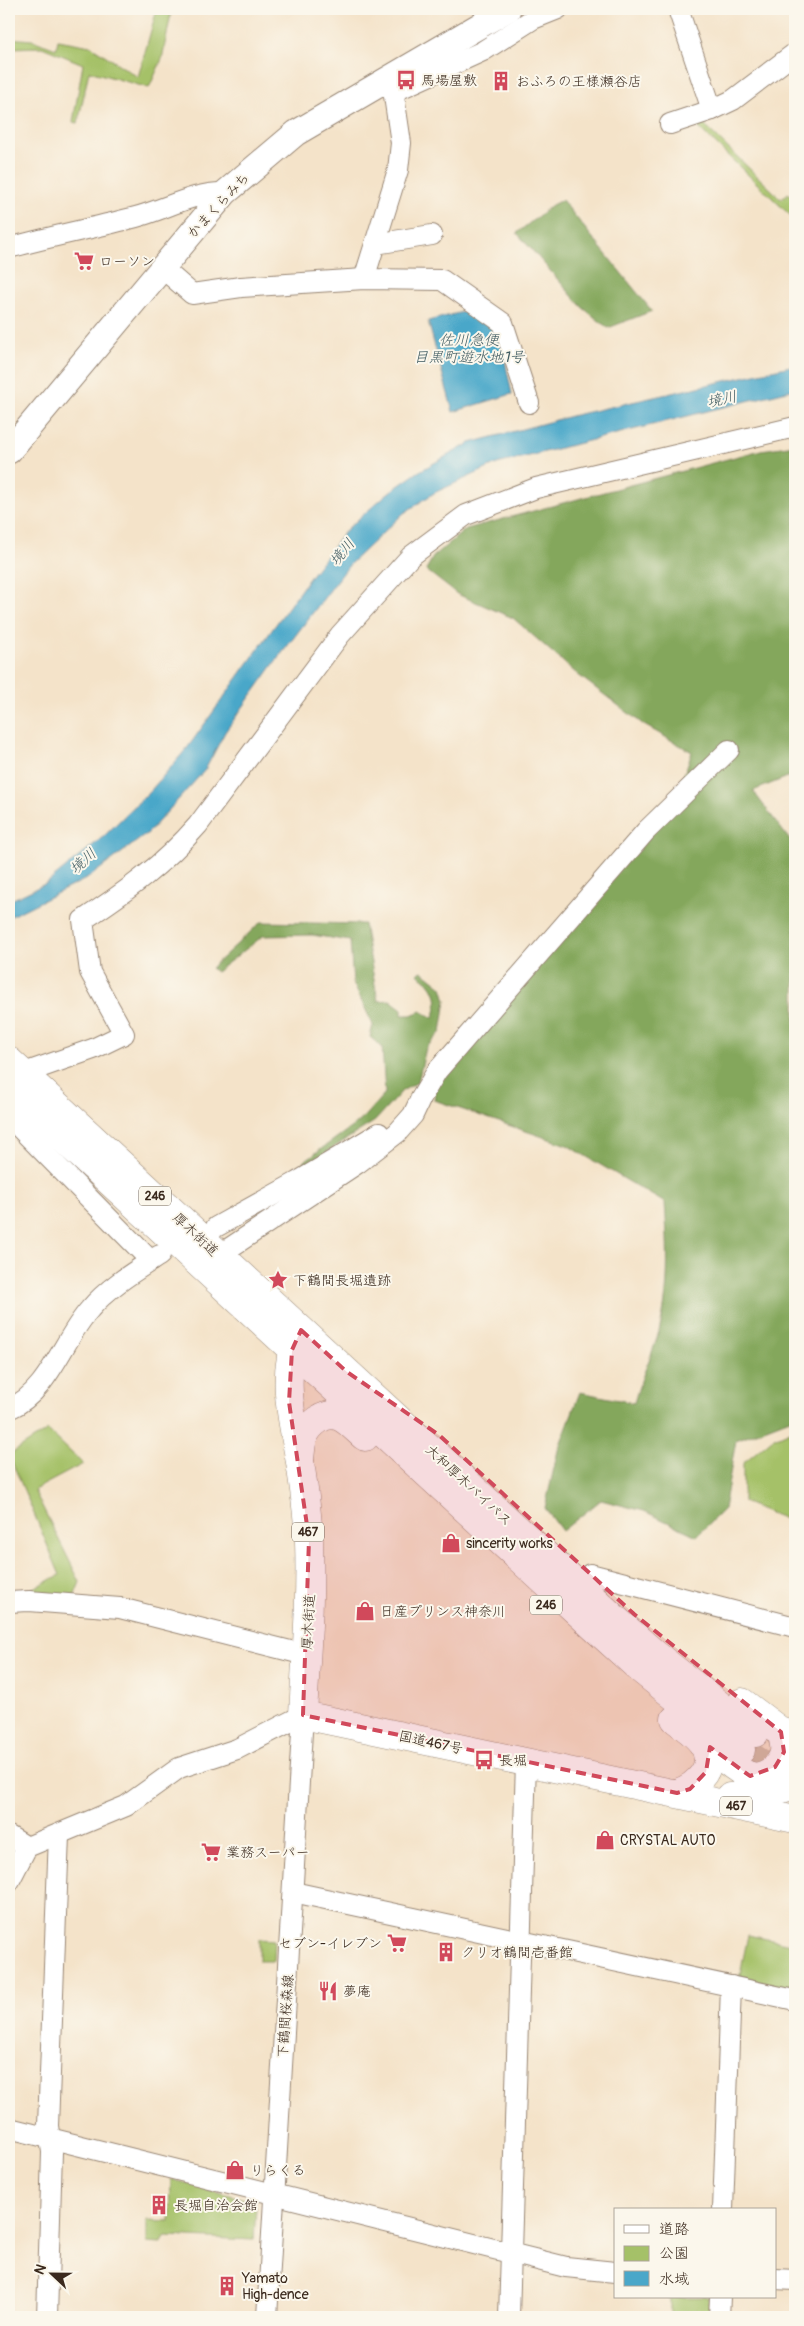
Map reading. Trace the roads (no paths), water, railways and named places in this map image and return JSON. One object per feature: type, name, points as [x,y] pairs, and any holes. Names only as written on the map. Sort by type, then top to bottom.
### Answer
[{"type":"highway","name":"厚木街道","points":[[12,1081],[219,1255],[296,1340],[289,1402],[300,1461],[309,1539],[310,1587],[303,1716]]},
{"type":"highway","name":"厚木街道","points":[[12,1081],[296,1340]]},
{"type":"highway","name":"大和厚木バイパス","points":[[296,1340],[347,1372],[611,1615],[681,1675],[768,1739]]},
{"type":"highway","name":"大和厚木バイパス","points":[[296,1340],[369,1432],[640,1669],[768,1739]]},
{"type":"highway","points":[[347,1372],[439,1435],[590,1574],[688,1660],[768,1739],[784,1743],[781,1759],[775,1767],[760,1776],[750,1776],[740,1771],[694,1734]]},
{"type":"highway","points":[[300,1461],[303,1439],[315,1422],[332,1415],[369,1432]]},
{"type":"highway","name":"246","points":[[369,1432],[615,1668],[694,1734],[706,1750],[708,1758],[706,1772],[690,1789],[677,1793]]},
{"type":"highway","name":"国道467号","points":[[303,1716],[677,1793],[795,1820]]},
{"type":"highway","name":"国道467号","points":[[677,1793],[739,1797],[758,1796],[795,1785]]},
{"type":"main road","name":"かまくらみち","points":[[9,451],[225,193],[296,132],[392,84],[508,9]]},
{"type":"street","points":[[364,279],[398,170],[401,143],[392,84],[483,51],[532,19],[558,9]]},
{"type":"street","points":[[678,9],[712,110]]},
{"type":"street","points":[[670,124],[712,110],[733,100],[795,53]]},
{"type":"street","points":[[9,248],[63,233],[137,217],[210,192],[225,193]]},
{"type":"street","points":[[376,244],[432,235]]},
{"type":"street","points":[[162,268],[192,294],[241,287],[364,279],[442,280],[503,323],[529,403]]},
{"type":"street","points":[[12,1081],[124,1034],[90,972],[83,920],[138,883],[180,845],[198,825],[340,635],[411,556],[466,515],[536,488],[795,427]]},
{"type":"street","points":[[219,1255],[358,1162],[397,1133],[413,1115],[421,1098],[447,1060],[646,831],[729,750]]},
{"type":"street","points":[[216,1227],[297,1182],[386,1128],[421,1098]]},
{"type":"street","points":[[9,1117],[156,1258],[90,1308],[43,1382],[17,1405],[9,1409]]},
{"type":"street","points":[[590,1574],[795,1628]]},
{"type":"street","points":[[9,1602],[29,1601],[120,1608],[306,1655]]},
{"type":"street","points":[[9,1882],[27,1847],[126,1806],[179,1768],[237,1749],[303,1716]]},
{"type":"street","name":"下鶴間桜森線","points":[[267,2317],[303,1716]]},
{"type":"street","points":[[509,2317],[526,1762]]},
{"type":"street","points":[[47,2317],[52,2152],[48,2126],[59,1835]]},
{"type":"street","points":[[9,1836],[27,1847]]},
{"type":"street","points":[[293,1892],[795,2000]]},
{"type":"street","points":[[723,2208],[731,1986]]},
{"type":"street","points":[[9,2128],[566,2268],[614,2272]]},
{"type":"street","points":[[776,2279],[795,2280]]},
{"type":"street","points":[[720,2298],[720,2317]]},
{"type":"water","name":"佐川急便 目黒町遊水地1号","points":[[470,310],[498,327],[512,394],[453,412],[428,321]]},
{"type":"water","name":"境川","points":[[795,365],[795,389],[497,464],[434,493],[404,513],[350,564],[225,732],[205,770],[148,833],[88,878],[9,917],[9,901],[47,883],[104,836],[152,789],[188,747],[312,574],[347,529],[388,493],[418,472],[470,443],[575,415]]},
{"type":"tunnel","points":[[741,1750],[790,1781]]},
{"type":"place","name":"馬場屋敷","points":[[406,80]]},
{"type":"place","name":"おふろの王様瀬谷店","points":[[501,81]]},
{"type":"place","name":"ローソン","points":[[84,261]]},
{"type":"place","name":"下鶴間長堀遺跡","points":[[278,1280]]},
{"type":"place","name":"sincerity works","points":[[451,1543]]},
{"type":"place","name":"日産プリンス神奈川","points":[[365,1611]]},
{"type":"place","name":"長堀","points":[[484,1760]]},
{"type":"place","name":"CRYSTAL AUTO","points":[[605,1840]]},
{"type":"place","name":"業務スーパー","points":[[211,1852]]},
{"type":"place","name":"セブン-イレブン","points":[[397,1943]]},
{"type":"place","name":"クリオ鶴間壱番館","points":[[446,1952]]},
{"type":"place","name":"夢庵","points":[[328,1991]]},
{"type":"place","name":"りらくる","points":[[235,2170]]},
{"type":"place","name":"長堀自治会館","points":[[159,2205]]},
{"type":"place","name":"Yamato High-dence","points":[[227,2286]]}]
